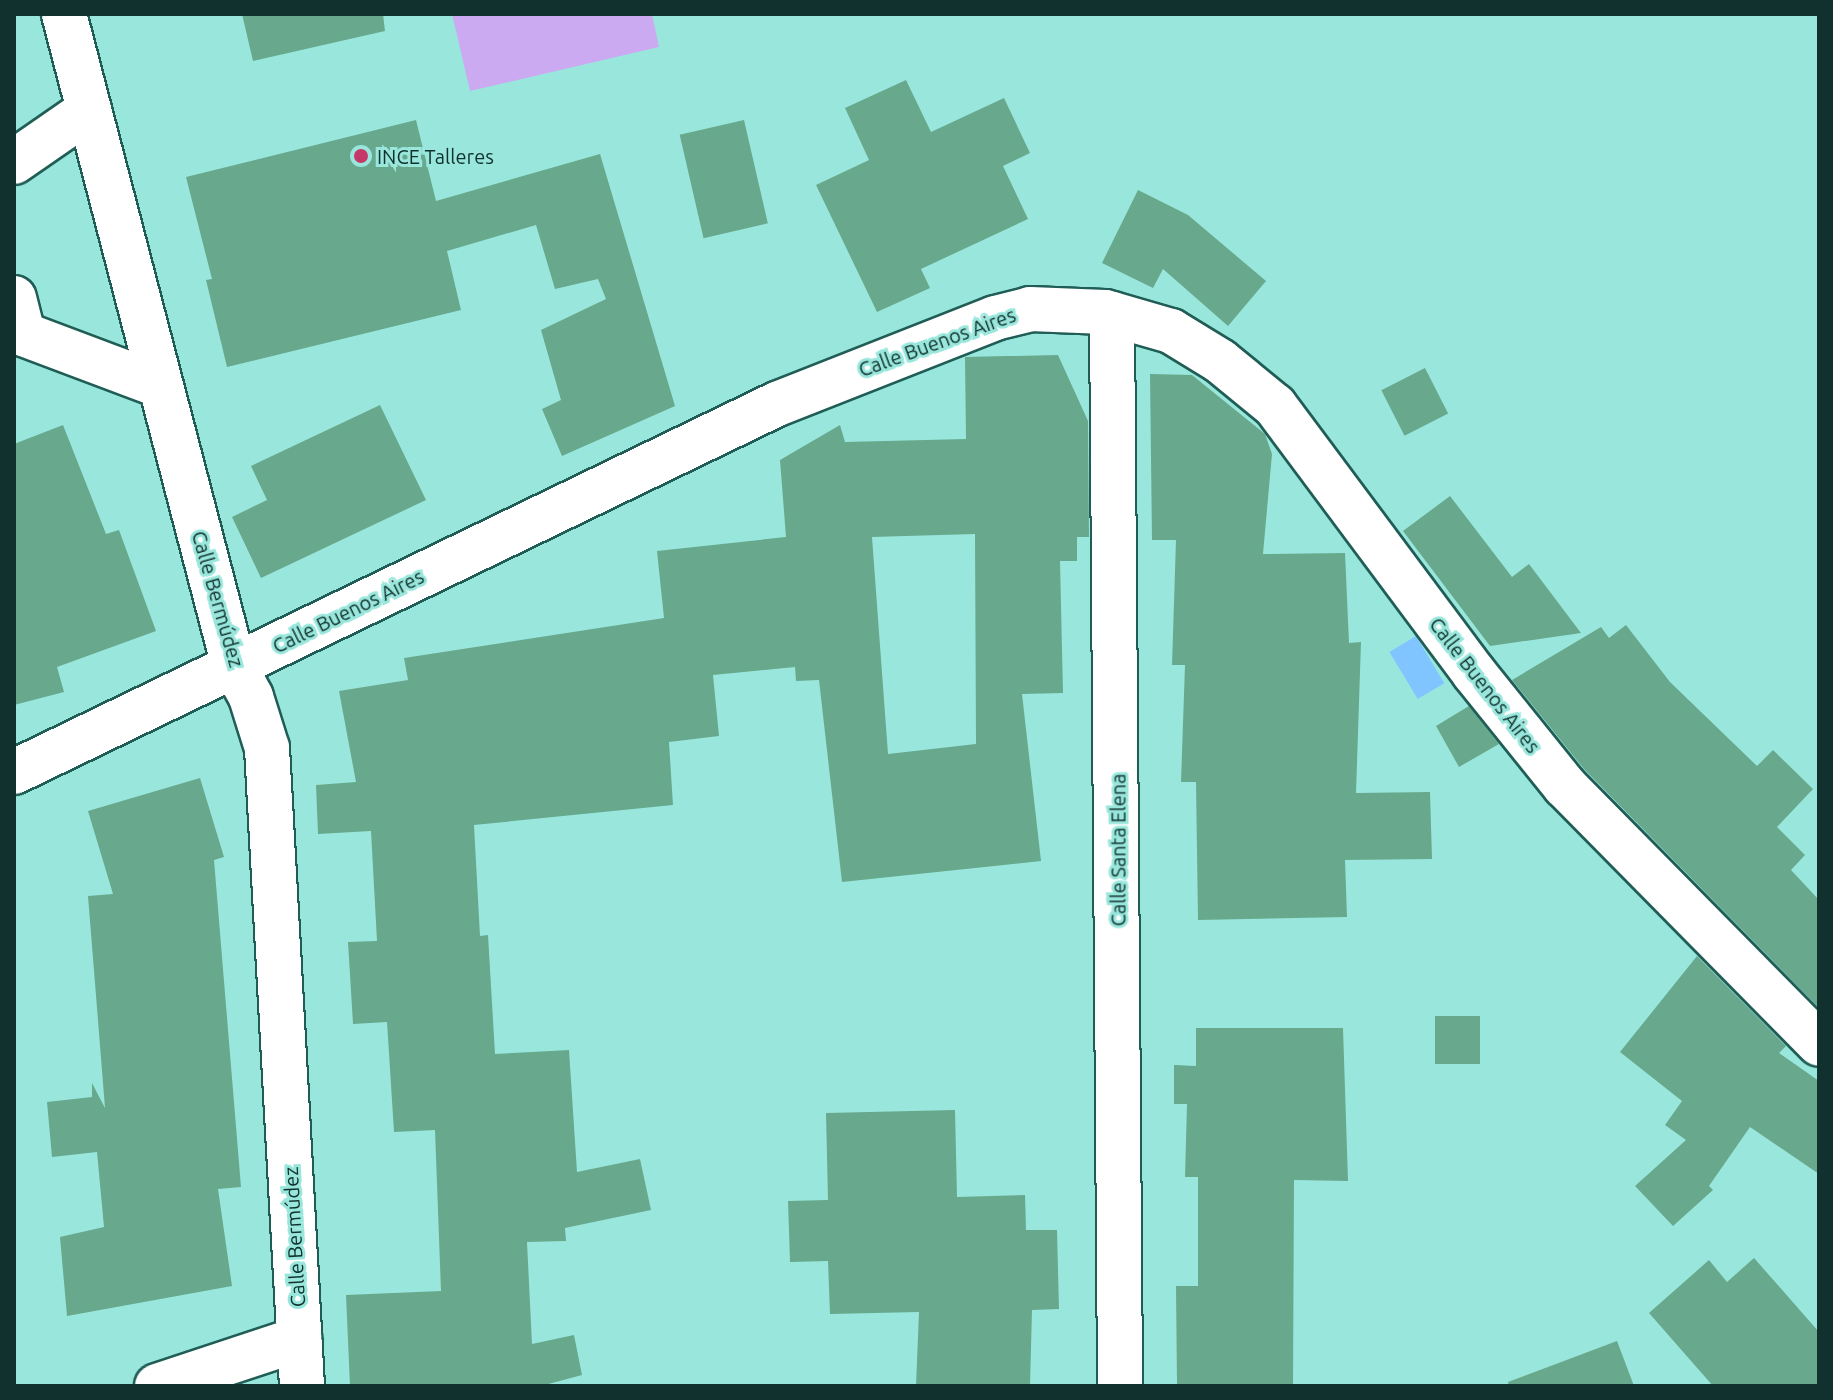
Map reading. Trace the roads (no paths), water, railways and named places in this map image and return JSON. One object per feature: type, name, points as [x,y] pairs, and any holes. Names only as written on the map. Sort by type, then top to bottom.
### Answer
[{"type":"street","name":"Calle Bermúdez","points":[[64,14],[234,666],[251,697],[267,748],[302,1386]]},
{"type":"street","points":[[14,162],[89,110]]},
{"type":"street","points":[[14,298],[23,334],[161,386]]},
{"type":"street","name":"Calle Buenos Aires","points":[[14,772],[777,404],[880,362],[1030,309],[1112,314],[1171,331],[1220,361],[1275,406],[1474,673],[1565,786],[1819,1044]]},
{"type":"street","name":"Calle Santa Elena","points":[[1112,314],[1120,1386]]},
{"type":"street","points":[[157,1386],[299,1339]]},
{"type":"water","points":[[1416,636],[1444,683],[1418,699],[1389,652]]},
{"type":"place","name":"INCE Talleres","points":[[361,156]]}]
